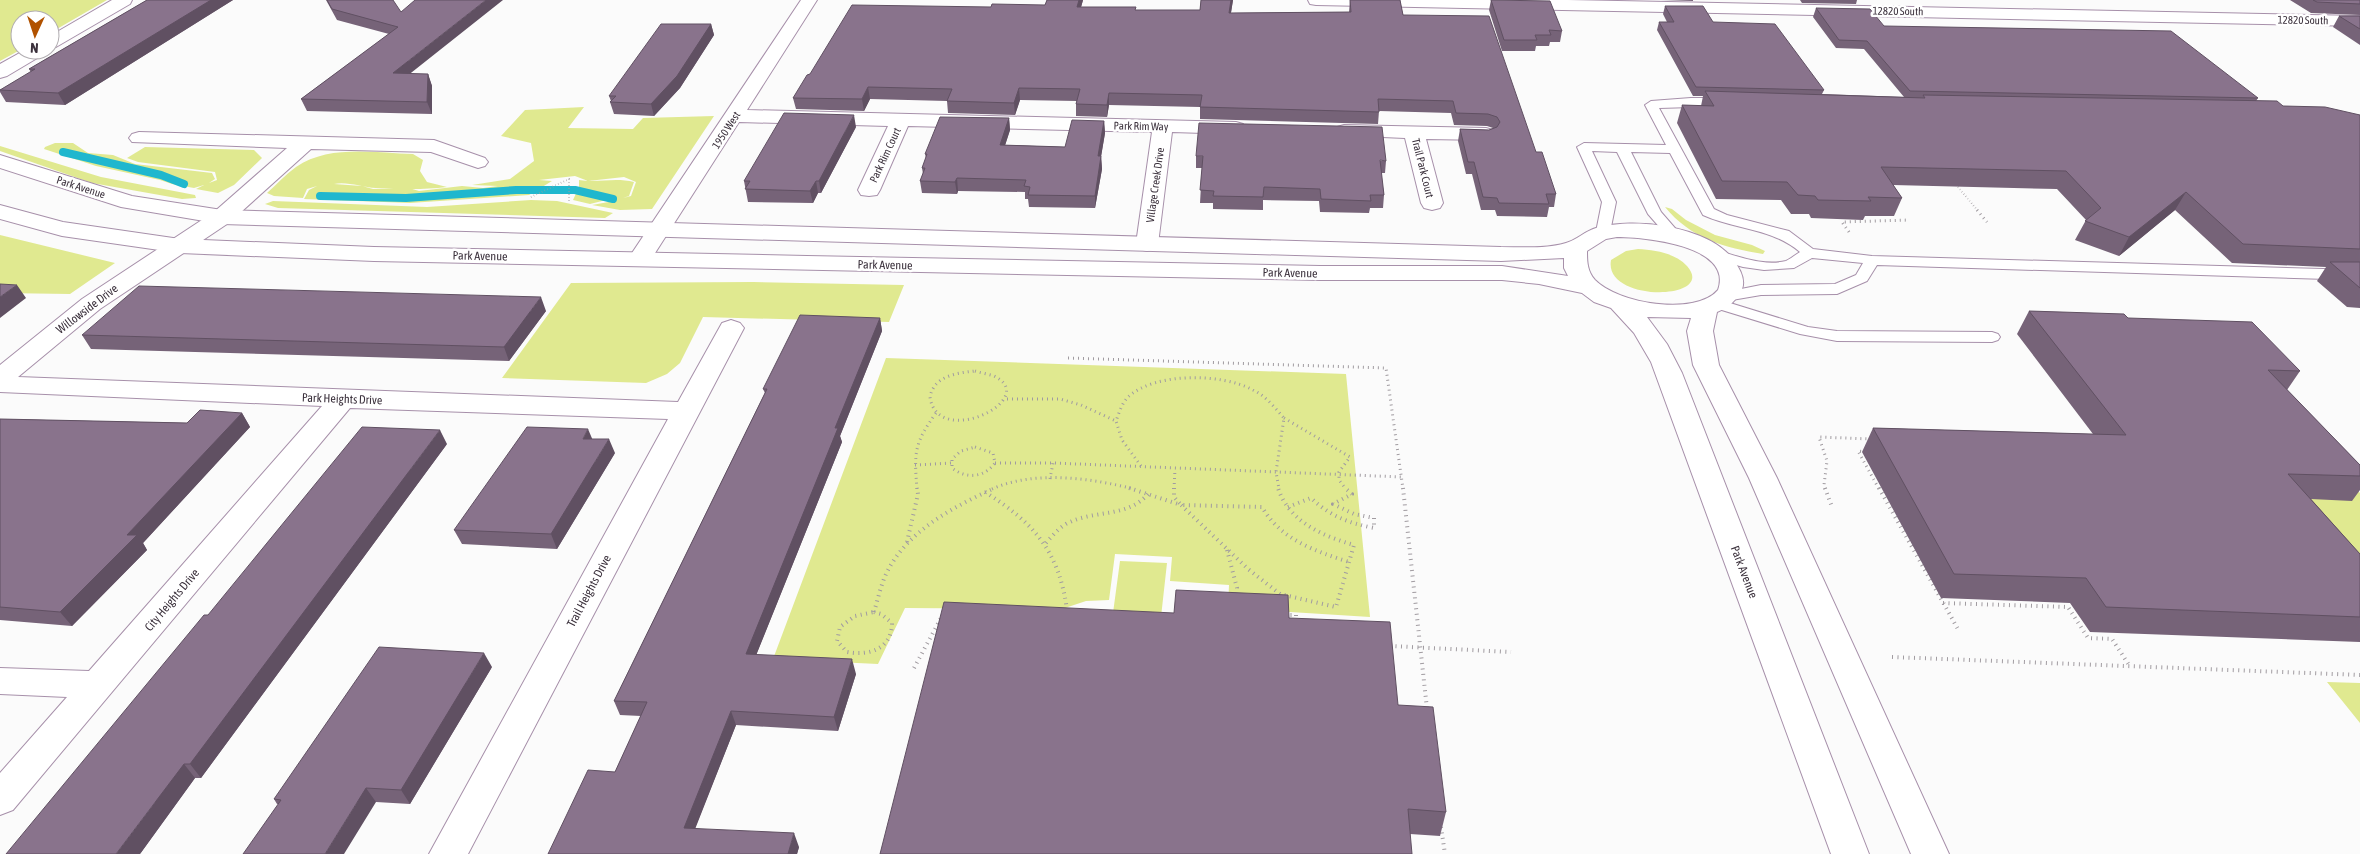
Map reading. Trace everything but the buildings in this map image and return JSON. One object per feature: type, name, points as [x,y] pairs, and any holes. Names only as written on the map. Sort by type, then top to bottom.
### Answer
[{"type":"street","points":[[60,37],[124,0]]},
{"type":"street","name":"1950 West","points":[[640,259],[809,0]]},
{"type":"street","name":"12820 South","points":[[1316,0],[1912,6],[2255,19],[2360,21]]},
{"type":"street","points":[[2229,0],[2255,19]]},
{"type":"street","points":[[0,72],[21,60]]},
{"type":"street","name":"Park Rim Way","points":[[735,116],[1250,128]]},
{"type":"street","name":"Park Rim Court","points":[[869,190],[901,120]]},
{"type":"street","name":"Village Creek Drive","points":[[1147,244],[1163,126]]},
{"type":"street","points":[[1328,130],[1486,134]]},
{"type":"street","name":"Trail Park Court","points":[[1414,132],[1432,203]]},
{"type":"street","points":[[139,138],[434,146],[478,162]]},
{"type":"street","points":[[180,246],[222,217],[305,143]]},
{"type":"street","name":"Park Avenue","points":[[0,161],[129,202],[222,217],[1501,254],[1533,254],[1576,248],[1591,236],[1624,229],[1674,235],[1714,254],[1725,265],[1731,276],[1731,286],[1716,303],[1700,331],[1706,365],[1763,478],[1930,854]]},
{"type":"street","name":"Park Avenue","points":[[0,212],[62,229],[180,246],[374,254],[1310,273],[1502,273],[1539,277],[1589,287],[1618,303],[1639,320],[1657,344],[1850,854]]},
{"type":"street","name":"Willowside Drive","points":[[0,378],[91,304],[180,246]]},
{"type":"street","name":"Park Avenue","points":[[1576,248],[1572,261],[1577,274],[1589,287]]},
{"type":"street","name":"Park Avenue","points":[[1618,303],[1663,313],[1685,313],[1716,303]]},
{"type":"street","name":"Trail Heights Drive","points":[[448,854],[731,328]]},
{"type":"street","name":"Park Heights Drive","points":[[0,384],[343,400],[685,411]]},
{"type":"street","name":"City Heights Drive","points":[[0,799],[343,400]]},
{"type":"street","points":[[0,681],[99,685]]},
{"type":"lane","points":[[1740,102],[1690,102],[1650,105],[1708,212],[1734,222],[1775,229],[1792,237],[1809,253],[1872,260],[2360,275]]},
{"type":"lane","points":[[1603,232],[1609,202],[1584,147],[1673,149]]},
{"type":"lane","points":[[1622,148],[1655,214],[1674,235]]},
{"type":"lane","points":[[1714,254],[1743,263],[1780,266],[1789,265],[1809,253]]},
{"type":"lane","points":[[1716,303],[1761,290],[1837,289],[1862,278],[1872,260]]},
{"type":"lane","points":[[1716,303],[1806,331],[1837,336],[1992,337]]},
{"type":"path","points":[[528,198],[569,179],[570,196]]},
{"type":"path","points":[[1958,187],[1987,222]]},
{"type":"path","points":[[1850,234],[1842,222],[1909,220]]},
{"type":"path","points":[[1068,358],[1386,368],[1402,477],[1428,716]]},
{"type":"path","points":[[975,371],[998,378],[1005,384],[1008,391],[1007,399],[993,412],[982,417],[957,420],[936,413],[930,406],[929,397],[932,389],[939,381],[962,372],[975,371]]},
{"type":"path","points":[[1140,466],[1122,440],[1116,421],[1127,398],[1150,384],[1188,378],[1223,381],[1250,388],[1270,401],[1284,418],[1350,457],[1340,466],[1337,474],[1342,486],[1352,494],[1334,504],[1354,514],[1374,518],[1374,528],[1348,523],[1327,514],[1311,498],[1288,507]]},
{"type":"path","points":[[1007,399],[1060,399],[1081,405],[1116,421]]},
{"type":"path","points":[[906,543],[918,494],[915,465],[916,451],[921,434],[936,413]]},
{"type":"path","points":[[1175,469],[1174,497],[1227,550],[1280,594],[1336,607],[1354,545],[1325,536],[1303,522],[1288,507],[1278,490],[1276,472],[1284,418]]},
{"type":"path","points":[[1832,507],[1824,485],[1827,461],[1819,437],[1876,439]]},
{"type":"path","points":[[995,463],[993,454],[989,450],[976,447],[961,451],[952,459],[956,472],[967,476],[982,474],[995,463],[1053,463],[1402,477]]},
{"type":"path","points":[[1876,452],[1858,451],[1959,631]]},
{"type":"path","points":[[915,465],[952,463]]},
{"type":"path","points":[[1050,478],[1053,463]]},
{"type":"path","points":[[874,612],[887,572],[906,543],[945,513],[985,492],[1006,483],[1033,478],[1102,481],[1149,493],[1181,505],[1262,507],[1274,525],[1295,540],[1320,552],[1349,562]]},
{"type":"path","points":[[985,492],[1013,509],[1046,542],[1065,584],[1068,614]]},
{"type":"path","points":[[1046,542],[1063,524],[1079,518],[1117,513],[1136,506],[1149,493]]},
{"type":"path","points":[[1227,550],[1237,588],[1236,605]]},
{"type":"path","points":[[1943,603],[2068,607],[2088,638],[2112,639],[2130,666]]},
{"type":"path","points":[[874,612],[887,618],[892,623],[891,636],[887,643],[873,652],[855,654],[847,652],[837,641],[840,627],[855,616],[874,612]]},
{"type":"path","points":[[1279,614],[1296,615],[1297,624]]},
{"type":"path","points":[[914,668],[942,618],[951,618]]},
{"type":"path","points":[[1382,645],[1511,652]]},
{"type":"path","points":[[1892,657],[2360,675]]},
{"type":"path","points":[[1441,824],[1445,854]]},
{"type":"green space","points":[[0,0],[107,0],[60,27],[60,10],[10,10],[10,56],[0,61]]},
{"type":"green space","points":[[584,107],[568,128],[633,129],[643,118],[714,116],[652,209],[620,210],[592,205],[614,201],[590,204],[573,200],[579,187],[579,180],[587,181],[575,176],[539,180],[552,181],[529,195],[410,203],[304,199],[309,190],[317,186],[307,189],[303,198],[274,196],[267,193],[292,170],[309,160],[323,155],[353,152],[413,154],[423,160],[420,171],[427,182],[447,187],[412,189],[419,191],[462,186],[483,188],[498,186],[472,185],[510,179],[534,161],[531,143],[501,136],[525,110]],"holes":[[[624,177],[636,182],[631,196],[623,198],[629,196],[634,182],[620,180],[590,181]],[[344,183],[389,189],[373,189],[362,186],[334,184]]]},
{"type":"green space","points":[[55,143],[73,143],[88,153],[113,155],[135,164],[212,173],[215,179],[209,183],[217,180],[215,172],[138,162],[127,158],[145,147],[254,150],[262,158],[234,185],[218,193],[196,189],[204,185],[194,188],[172,184],[96,166],[44,149]]},
{"type":"green space","points":[[0,146],[101,177],[195,195],[196,198],[182,199],[92,183],[0,151]]},
{"type":"green space","points":[[531,200],[557,201],[613,213],[605,218],[278,208],[265,204],[273,201],[427,207]]},
{"type":"green space","points":[[1665,207],[1672,209],[1686,220],[1715,235],[1752,245],[1765,251],[1763,254],[1749,252],[1709,240],[1686,227]]},
{"type":"green space","points":[[0,235],[115,263],[70,294],[0,293]]},
{"type":"green space","points":[[1638,249],[1664,253],[1677,258],[1687,266],[1692,278],[1687,286],[1674,291],[1658,292],[1640,290],[1624,284],[1613,274],[1611,260],[1626,251]]},
{"type":"green space","points":[[753,282],[904,285],[889,322],[703,317],[680,363],[667,374],[646,383],[502,378],[571,283]]},
{"type":"green space","points":[[886,358],[1346,374],[1370,617],[1228,608],[1229,585],[1170,581],[1172,557],[1115,554],[1109,600],[1086,601],[1062,609],[905,608],[878,664],[773,659]]},
{"type":"green space","points":[[2260,473],[2344,476],[2360,493],[2360,587]]},
{"type":"green space","points":[[1120,561],[1167,563],[1161,617],[1113,613]]},
{"type":"green space","points":[[2327,682],[2360,683],[2360,723]]},
{"type":"waterway","points":[[63,152],[161,175],[184,184]]},
{"type":"waterway","points":[[320,196],[406,198],[516,190],[575,190],[613,199]]}]
